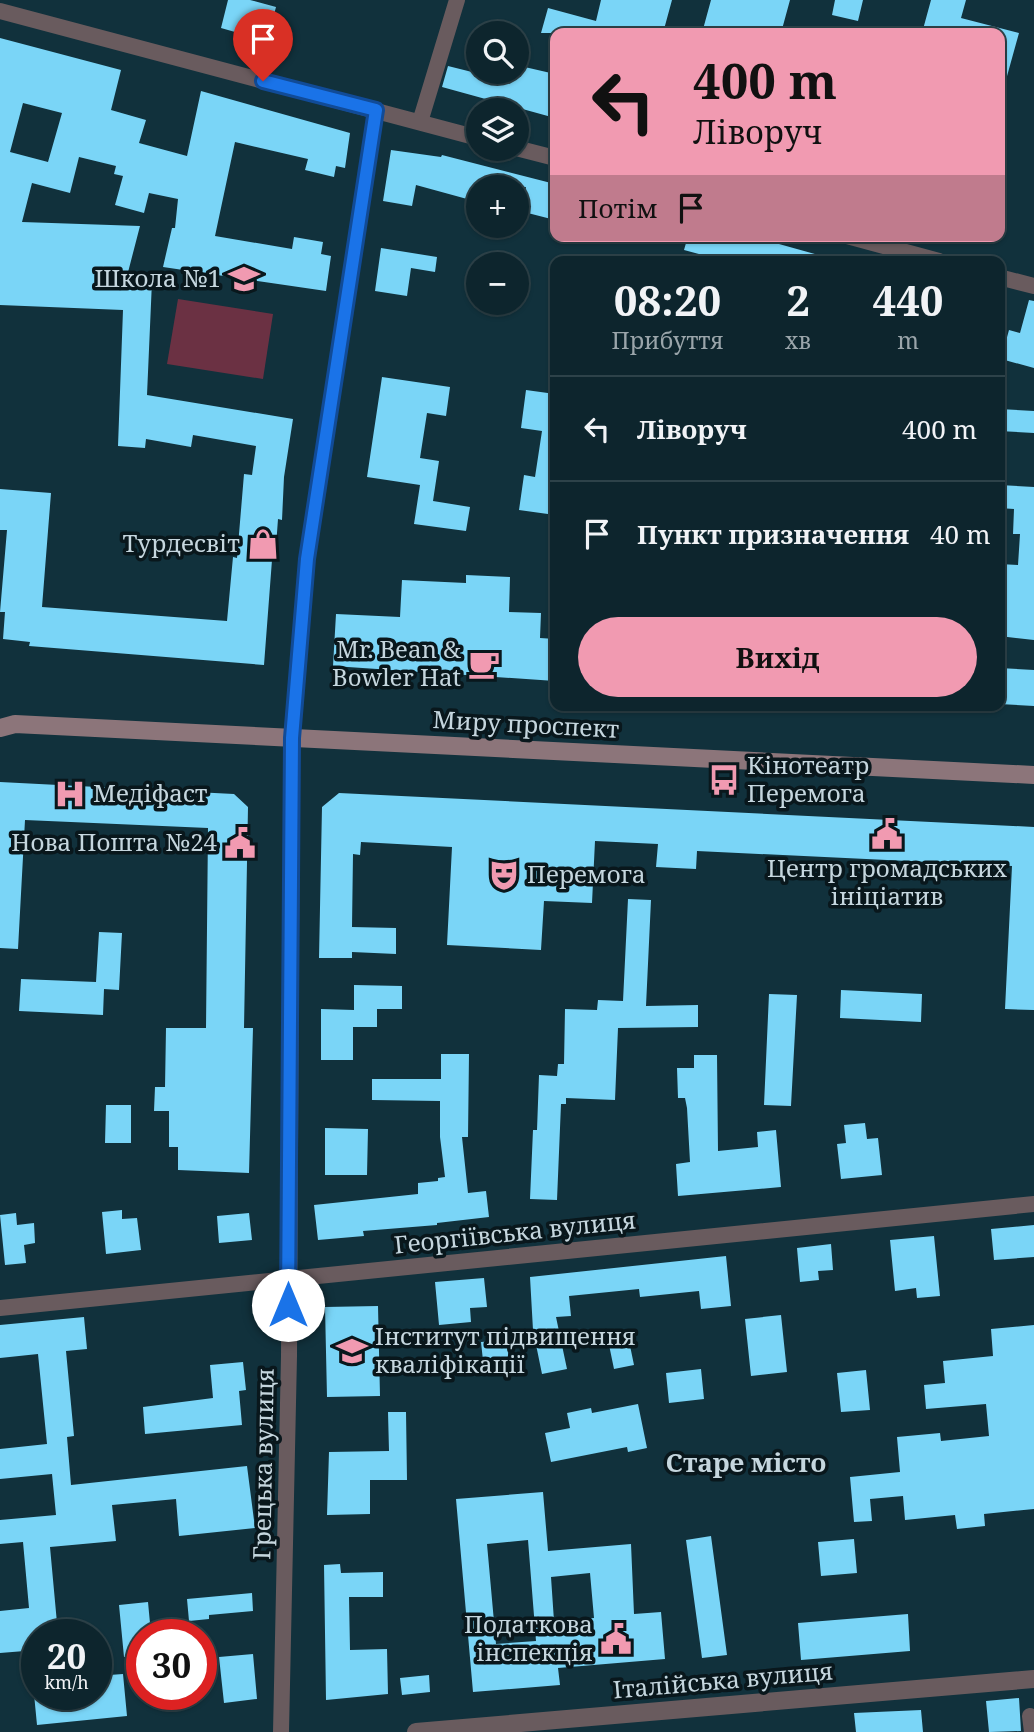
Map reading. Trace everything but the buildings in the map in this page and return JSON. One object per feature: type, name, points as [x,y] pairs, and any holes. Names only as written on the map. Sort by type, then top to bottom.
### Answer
[{"type":"main road","name":"Миру проспект","points":[[5,723],[1034,775]]},
{"type":"street","points":[[421,122],[457,0]]},
{"type":"street","points":[[0,11],[466,135]]},
{"type":"street","name":"Грецька вулиця","points":[[281,1732],[292,738],[307,559],[376,110]]},
{"type":"street","points":[[529,151],[550,157]]},
{"type":"street","points":[[869,242],[921,256]]},
{"type":"street","points":[[1005,279],[1034,286]]},
{"type":"street","name":"Георгіївська вулиця","points":[[0,1307],[1034,1204]]},
{"type":"street","name":"Італійська вулиця","points":[[416,1732],[1034,1679]]},
{"type":"shaded area","points":[[178,299],[273,314],[263,379],[167,364]]},
{"type":"place","name":"Школа №1","points":[[244,279]]},
{"type":"place","name":"Турдесвіт","points":[[263,544]]},
{"type":"place","name":"Mr. Bean & Bowler Hat","points":[[484,664]]},
{"type":"place","name":"Кінотеатр Перемога","points":[[724,780]]},
{"type":"place","name":"Медіфаст","points":[[70,794]]},
{"type":"place","name":"Центр громадських ініціатив","points":[[887,834]]},
{"type":"place","name":"Нова Пошта №24","points":[[240,843]]},
{"type":"place","name":"Перемога","points":[[504,875]]},
{"type":"place","name":"Інститут підвищення кваліфікації","points":[[352,1351]]},
{"type":"place","name":"Податкова інспекція","points":[[616,1639]]},
{"type":"district","name":"Старе місто","points":[[746,1463]]},
{"type":"route","points":[[263,81],[376,110],[307,559],[292,738],[288,1305]]}]
